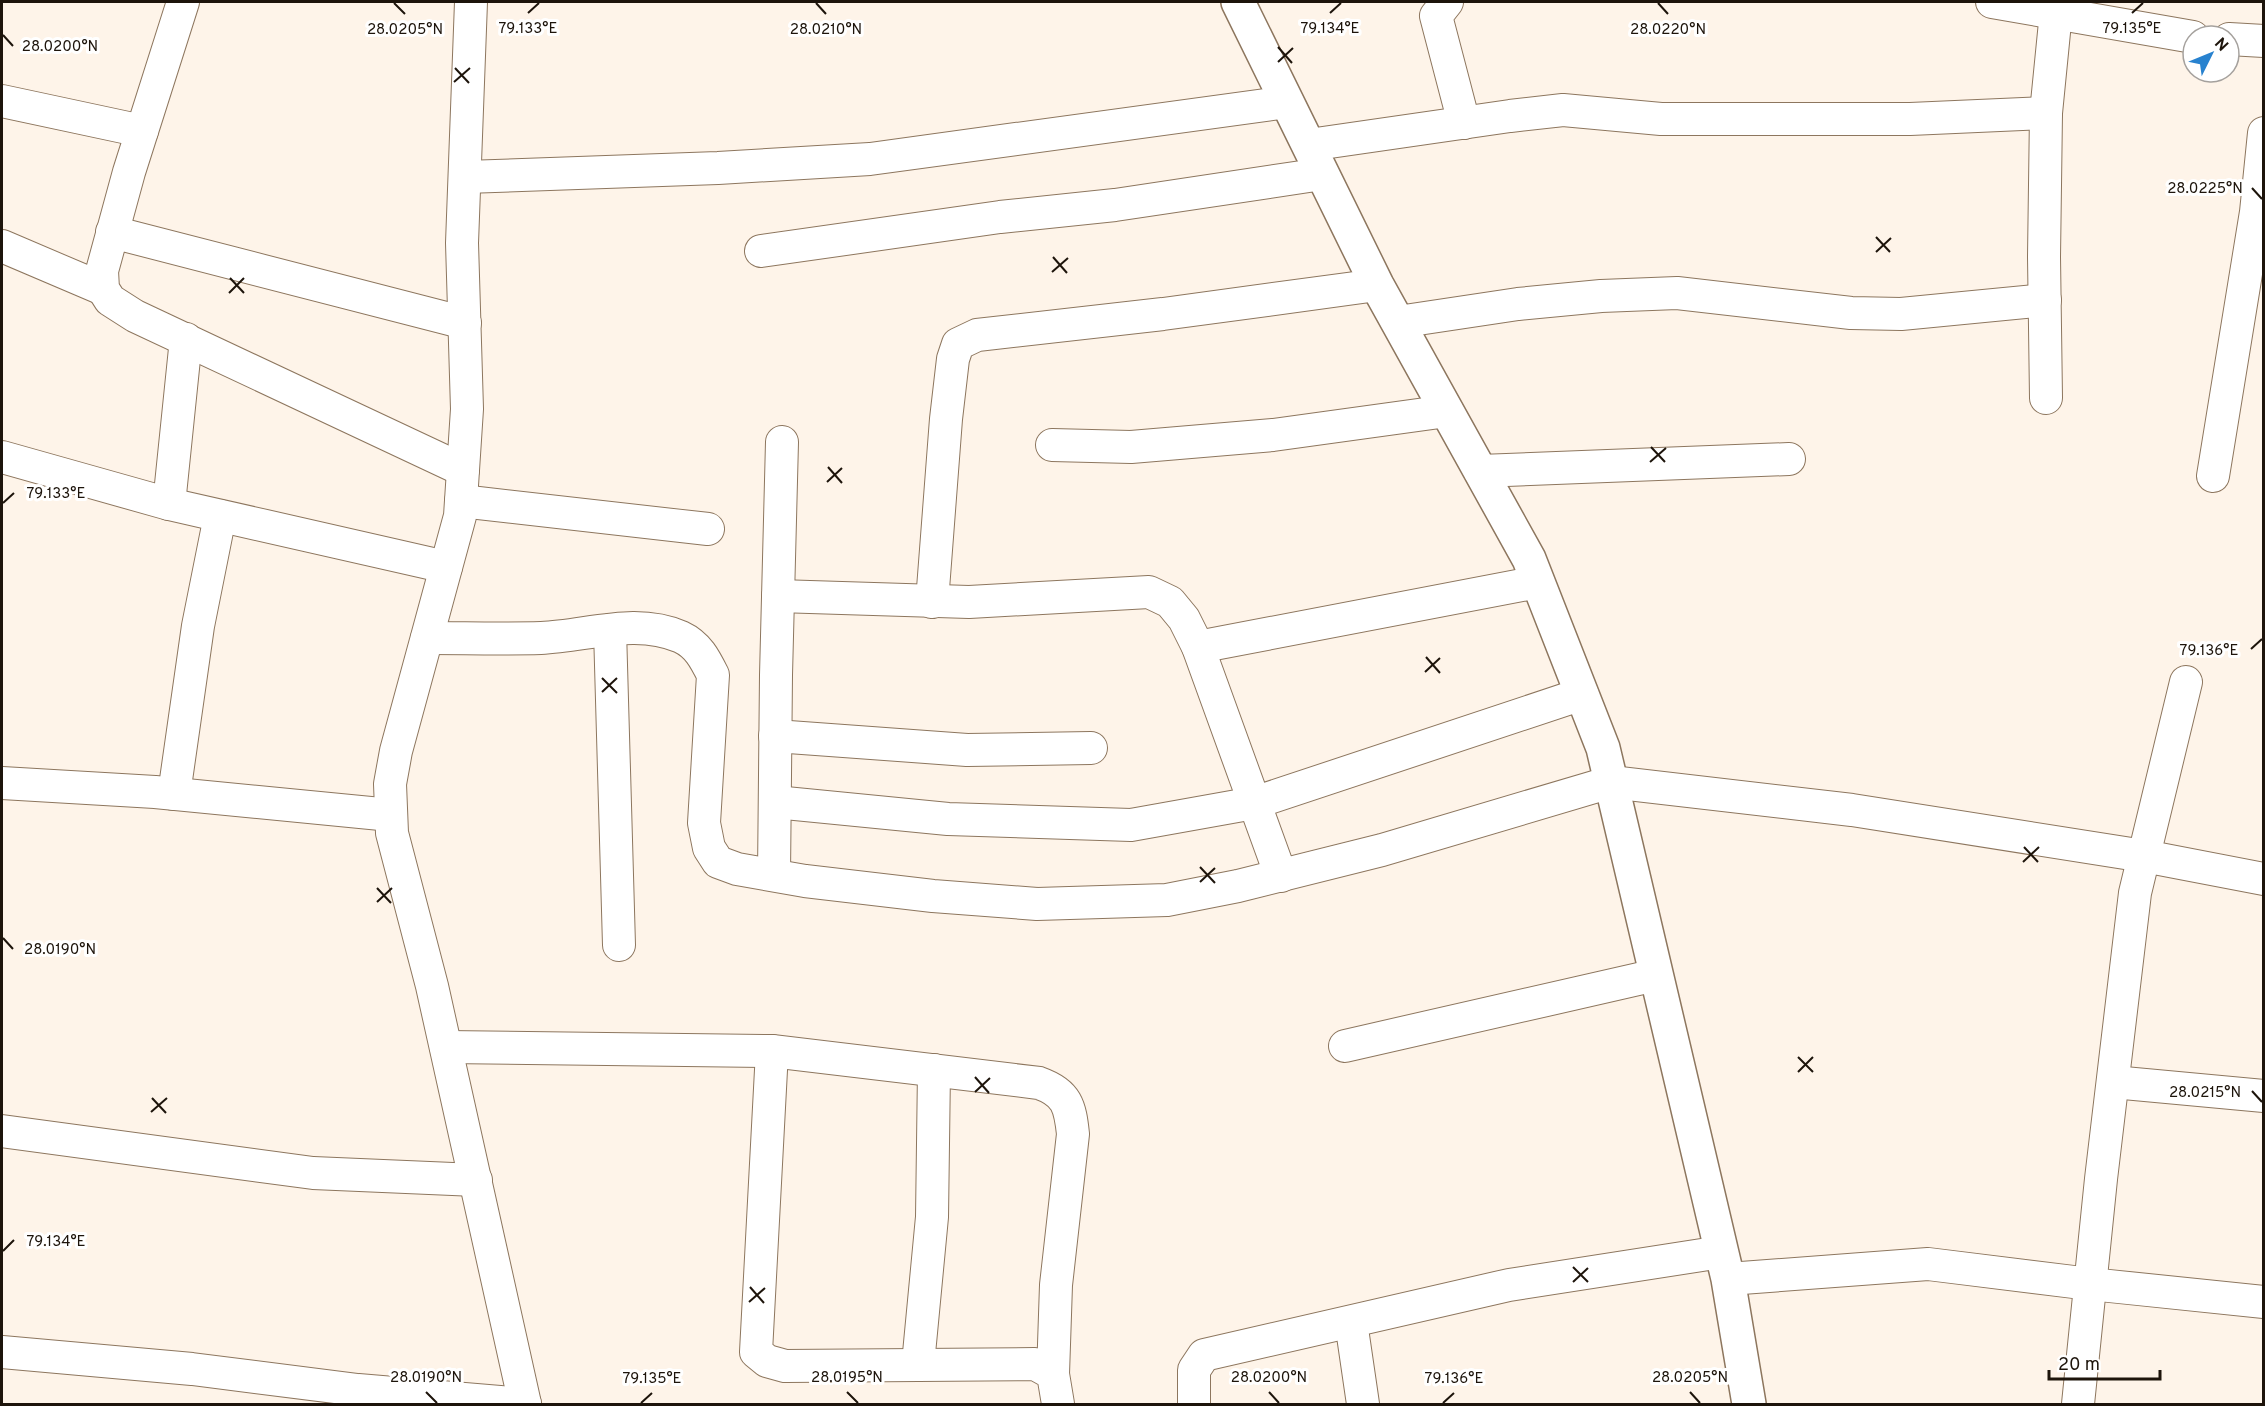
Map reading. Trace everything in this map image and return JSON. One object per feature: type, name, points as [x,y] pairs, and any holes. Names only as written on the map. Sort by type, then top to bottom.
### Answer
[{"type":"street","points":[[183,2],[142,131],[102,271],[103,289],[110,300],[135,316],[186,339],[462,486],[708,529]]},
{"type":"street","points":[[2,1352],[192,1370],[358,1390],[525,1404],[446,1047],[392,833],[391,815],[390,784],[396,751],[460,516],[467,409],[462,243],[471,2]]},
{"type":"street","points":[[1238,2],[1377,285],[1529,559],[1603,748],[1725,1265],[1749,1404]]},
{"type":"street","points":[[1447,2],[1436,16],[1464,123]]},
{"type":"street","points":[[1992,2],[2056,7],[2181,34]]},
{"type":"street","points":[[2046,398],[2046,113],[2056,7]]},
{"type":"street","points":[[2241,40],[2264,41]]},
{"type":"street","points":[[2,101],[142,131]]},
{"type":"street","points":[[465,177],[718,168],[870,159],[1287,102]]},
{"type":"street","points":[[761,251],[1000,217],[1115,205],[1464,123],[1563,110],[1661,119],[1910,119],[2046,113]]},
{"type":"street","points":[[2213,476],[2260,213],[2264,133]]},
{"type":"street","points":[[112,232],[465,323]]},
{"type":"street","points":[[2,246],[103,289]]},
{"type":"street","points":[[932,602],[952,358],[958,344],[977,335],[1163,314],[1377,285]]},
{"type":"street","points":[[1398,322],[1518,304],[1601,296],[1677,293],[1851,313],[1901,314],[2045,300]]},
{"type":"street","points":[[169,504],[186,339]]},
{"type":"street","points":[[1052,445],[1131,447],[1261,436],[1447,411]]},
{"type":"street","points":[[774,875],[782,442]]},
{"type":"street","points":[[2,457],[169,504],[446,567]]},
{"type":"street","points":[[1480,471],[1789,459]]},
{"type":"street","points":[[174,794],[198,626],[220,516]]},
{"type":"street","points":[[1198,647],[1538,582]]},
{"type":"street","points":[[778,596],[969,602],[1149,592],[1170,602],[1184,619],[1198,647],[1281,876]]},
{"type":"street","points":[[427,638],[575,636],[624,627],[640,627],[681,637],[693,645],[704,657],[713,675],[704,823],[709,848],[718,862],[737,869],[774,875],[933,896],[1037,904],[1167,900],[1238,886],[1382,850],[1611,782],[1852,810],[2144,856],[2264,879]]},
{"type":"street","points":[[610,630],[619,945]]},
{"type":"street","points":[[2078,1404],[2135,893],[2186,682]]},
{"type":"street","points":[[775,802],[948,819],[1131,825],[1254,803],[1582,694]]},
{"type":"street","points":[[775,736],[967,750],[1091,748]]},
{"type":"street","points":[[2,783],[174,794],[391,815]]},
{"type":"street","points":[[1345,1046],[1656,975]]},
{"type":"street","points":[[446,1047],[771,1051],[1039,1083],[1054,1088],[1063,1097],[1070,1113],[1072,1134],[1056,1285],[1053,1374],[1058,1404]]},
{"type":"street","points":[[771,1051],[756,1352],[767,1361],[785,1365],[1035,1364],[1053,1374]]},
{"type":"street","points":[[918,1364],[932,1218],[934,1070]]},
{"type":"street","points":[[2113,1082],[2264,1096]]},
{"type":"street","points":[[2,1131],[313,1173],[476,1180]]},
{"type":"street","points":[[1194,1404],[1194,1370],[1204,1355],[1509,1285],[1725,1265],[1928,1264],[2264,1302]]},
{"type":"street","points":[[1351,1322],[1363,1404]]}]
